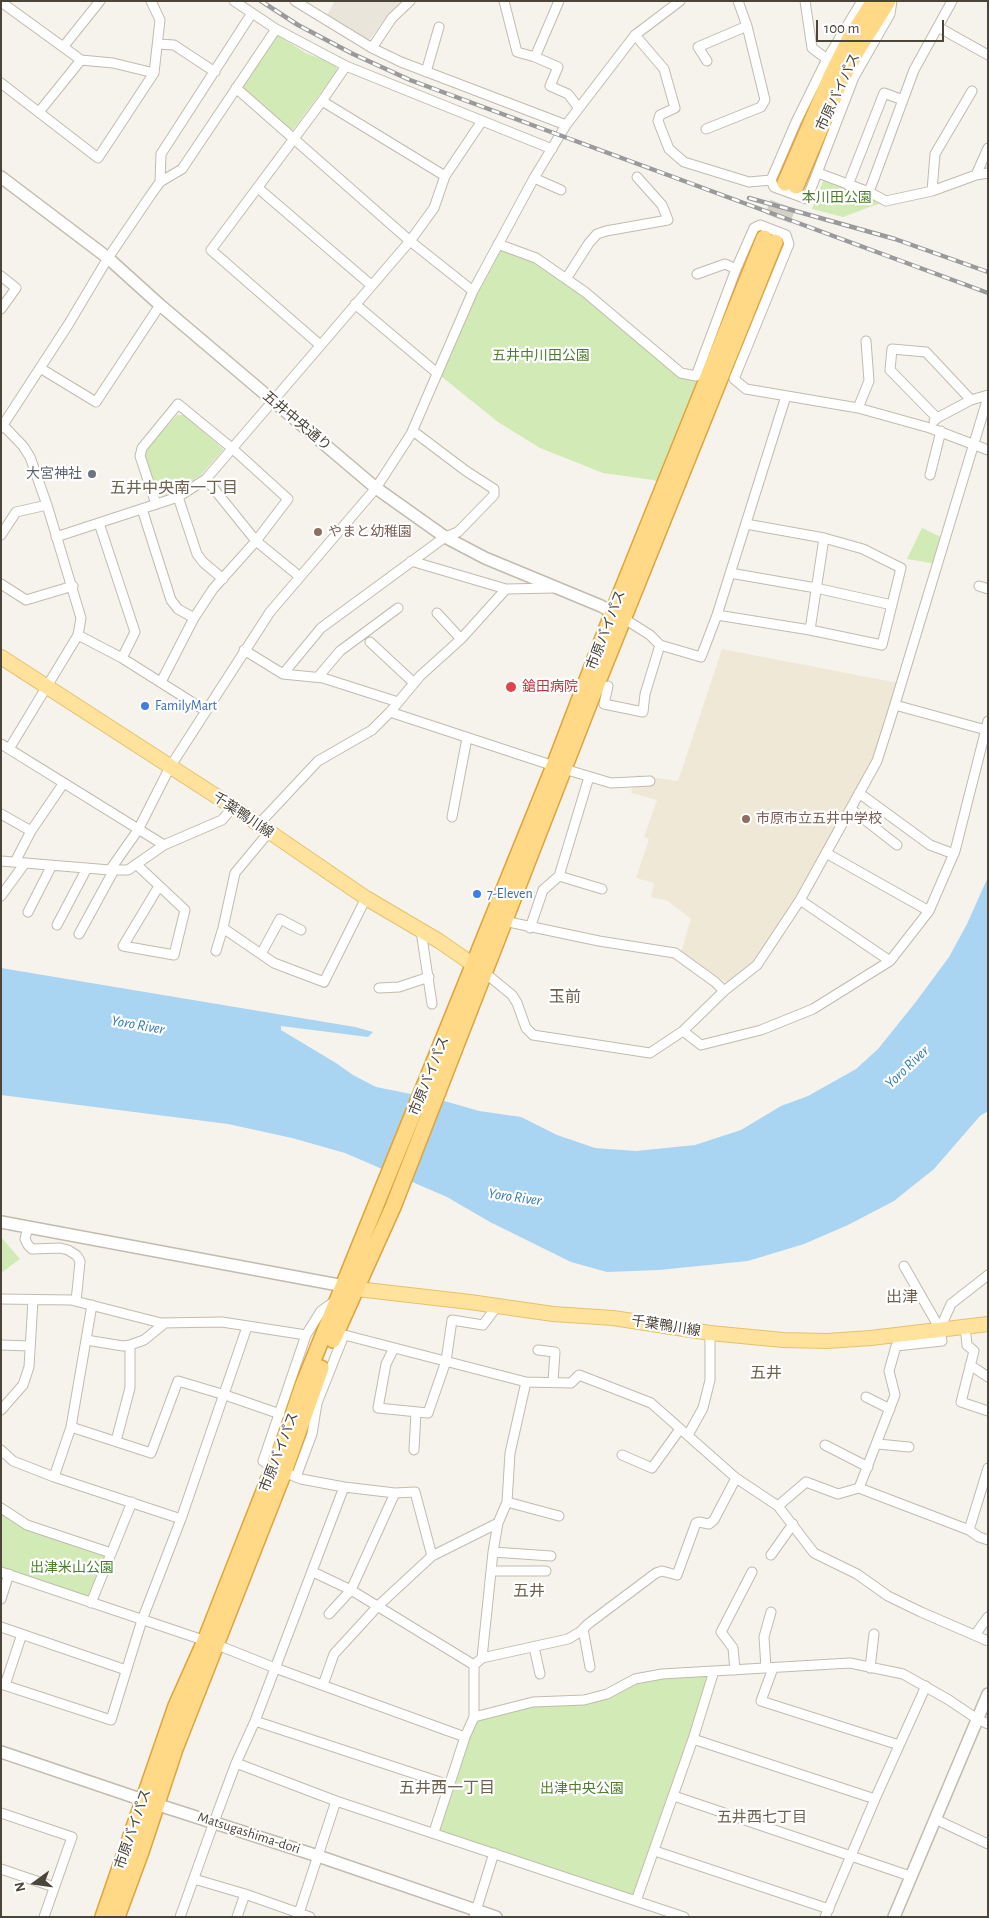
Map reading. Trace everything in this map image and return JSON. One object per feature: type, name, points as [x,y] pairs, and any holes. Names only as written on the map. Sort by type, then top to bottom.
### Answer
[{"type":"highway","name":"市原バイパス","points":[[784,183],[832,74],[874,1]]},
{"type":"highway","name":"市原バイパス","points":[[784,183],[858,49],[888,1]]},
{"type":"highway","name":"市原バイパス","points":[[347,1291],[393,1207],[478,968],[770,240]]},
{"type":"highway","name":"市原バイパス","points":[[478,968],[504,921],[559,768]]},
{"type":"highway","name":"市原バイパス","points":[[103,1917],[150,1802],[175,1749],[210,1642],[284,1473],[303,1385],[335,1333],[347,1291],[376,1208],[458,1021]]},
{"type":"highway","name":"市原バイパス","points":[[117,1917],[150,1802]]},
{"type":"main road","name":"千葉鴨川線","points":[[1,657],[232,807],[366,898],[439,941],[478,968]]},
{"type":"main road","name":"千葉鴨川線","points":[[347,1291],[497,1306],[553,1314],[613,1318],[710,1333],[783,1340],[827,1341],[871,1338],[988,1324]]},
{"type":"street","points":[[64,46],[100,1]]},
{"type":"street","points":[[1,83],[98,158],[154,73],[160,20],[151,1]]},
{"type":"street","points":[[234,1],[276,28],[346,66],[552,149]]},
{"type":"street","points":[[295,1],[372,48],[401,62],[566,125]]},
{"type":"street","points":[[372,48],[392,18],[410,1]]},
{"type":"street","points":[[504,1],[517,52],[558,67],[550,86],[568,94],[578,107]]},
{"type":"street","points":[[535,57],[559,1]]},
{"type":"street","points":[[79,934],[112,870],[138,830],[170,767],[244,650],[270,612],[299,576],[376,488],[413,431],[473,291],[534,178],[566,125],[635,35],[680,1]]},
{"type":"street","points":[[706,129],[761,107],[765,100],[747,26],[738,1]]},
{"type":"street","points":[[805,1],[812,48],[827,60]]},
{"type":"street","points":[[784,183],[796,122],[827,60],[862,1]]},
{"type":"street","points":[[784,183],[774,186],[806,199],[818,173],[854,77],[890,14],[892,1]]},
{"type":"street","points":[[869,192],[914,70],[952,1]]},
{"type":"street","points":[[5,6],[64,46],[81,60],[114,63],[154,73]]},
{"type":"street","points":[[160,182],[160,154],[252,13]]},
{"type":"street","points":[[707,61],[698,47],[747,26]]},
{"type":"street","points":[[426,72],[439,27]]},
{"type":"street","points":[[938,27],[988,55]]},
{"type":"street","points":[[164,845],[5,747],[48,686],[78,636],[82,618],[30,457],[23,446],[2,425],[40,368],[108,258],[160,182],[182,169],[276,28]]},
{"type":"street","points":[[635,35],[664,69],[675,108],[660,115],[658,121],[669,149],[684,162],[749,182],[784,183]]},
{"type":"street","points":[[158,44],[174,45],[215,72]]},
{"type":"street","points":[[39,112],[81,60]]},
{"type":"street","points":[[320,345],[211,250],[346,66]]},
{"type":"street","points":[[236,88],[410,241],[473,291]]},
{"type":"street","points":[[932,190],[935,154],[972,91]]},
{"type":"street","points":[[848,185],[884,93],[903,100]]},
{"type":"street","points":[[322,101],[445,176]]},
{"type":"street","points":[[56,537],[178,497],[206,479],[410,241],[434,208],[445,176],[482,121]]},
{"type":"street","points":[[976,175],[988,148]]},
{"type":"street","points":[[818,173],[869,192],[886,201],[932,190],[976,175],[988,173]]},
{"type":"street","name":"五井中央通り","points":[[1,177],[108,258],[160,305],[376,488],[445,537],[485,558],[618,615]]},
{"type":"street","points":[[566,279],[597,234],[668,220],[662,205],[637,177]]},
{"type":"street","points":[[534,178],[561,190]]},
{"type":"street","points":[[258,188],[371,285]]},
{"type":"street","points":[[498,244],[536,258],[585,292],[681,373],[696,376],[736,269],[754,228],[760,225],[786,235],[789,244],[734,380],[746,389],[858,408],[941,431],[988,450]]},
{"type":"street","points":[[697,274],[725,264],[736,269]]},
{"type":"street","points":[[1,276],[16,288],[1,309]]},
{"type":"street","points":[[355,304],[437,373]]},
{"type":"street","points":[[40,368],[96,402],[160,305]]},
{"type":"street","points":[[858,408],[869,381],[866,341]]},
{"type":"street","points":[[937,418],[890,370],[892,349],[926,352],[971,400]]},
{"type":"street","points":[[618,615],[650,635],[660,645],[701,657],[717,614],[786,396]]},
{"type":"street","points":[[478,968],[512,994],[517,1002],[526,1028],[534,1035],[650,1053],[683,1031],[756,965],[800,900],[876,761],[895,705],[988,396],[971,400],[937,418],[930,428]]},
{"type":"street","points":[[156,504],[140,456],[142,448],[178,404],[233,449],[288,499],[256,541],[213,589],[194,618],[161,682]]},
{"type":"street","points":[[283,674],[321,628],[445,537],[458,532],[494,495],[494,489],[466,471],[413,431]]},
{"type":"street","points":[[930,475],[941,431]]},
{"type":"street","points":[[206,479],[256,541],[299,576]]},
{"type":"street","points":[[178,497],[197,554],[203,562],[223,579]]},
{"type":"street","points":[[1,535],[16,512],[47,505]]},
{"type":"street","points":[[142,509],[171,600],[178,609],[194,618]]},
{"type":"street","points":[[99,523],[135,632],[122,658]]},
{"type":"street","points":[[717,614],[882,645],[901,568],[863,549],[824,538],[746,524]]},
{"type":"street","points":[[810,630],[824,538]]},
{"type":"street","points":[[411,561],[506,589],[555,588]]},
{"type":"street","points":[[730,573],[816,588],[892,605]]},
{"type":"street","points":[[1,584],[26,600],[72,586]]},
{"type":"street","points":[[216,951],[235,874],[263,828],[318,762],[372,730],[414,684],[461,639],[506,589]]},
{"type":"street","points":[[318,677],[340,651],[398,608]]},
{"type":"street","points":[[437,613],[461,639]]},
{"type":"street","points":[[78,636],[122,658],[206,712]]},
{"type":"street","points":[[370,642],[414,684]]},
{"type":"street","points":[[608,686],[604,704],[643,712],[645,694],[660,645]]},
{"type":"street","points":[[244,650],[283,674],[318,677],[398,702]]},
{"type":"street","points":[[683,1031],[701,1045],[761,1030],[813,1009],[890,961],[929,911],[954,854],[987,725],[895,705]]},
{"type":"street","points":[[390,712],[559,768],[611,783],[650,781]]},
{"type":"street","points":[[452,817],[467,738]]},
{"type":"street","points":[[530,928],[543,890],[559,876],[589,777]]},
{"type":"street","points":[[16,862],[31,831],[63,784]]},
{"type":"street","points":[[859,793],[930,845],[954,854]]},
{"type":"street","points":[[1,861],[128,870],[164,845],[222,820],[232,807]]},
{"type":"street","points":[[851,809],[897,844]]},
{"type":"street","points":[[1,814],[31,831]]},
{"type":"street","points":[[826,853],[929,911]]},
{"type":"street","points":[[1,896],[25,863]]},
{"type":"street","points":[[136,864],[186,910],[174,955],[122,946],[159,886]]},
{"type":"street","points":[[28,912],[52,865]]},
{"type":"street","points":[[57,925],[87,868]]},
{"type":"street","points":[[559,876],[602,889]]},
{"type":"street","points":[[223,928],[274,963],[324,982],[366,898]]},
{"type":"street","points":[[800,900],[890,961]]},
{"type":"street","points":[[261,954],[280,919],[301,930]]},
{"type":"street","points":[[504,921],[530,928],[675,953],[716,982],[724,992]]},
{"type":"street","points":[[421,931],[432,1004]]},
{"type":"street","points":[[379,988],[399,988],[429,977]]},
{"type":"street","points":[[1,1222],[347,1291]]},
{"type":"street","points":[[28,1227],[25,1239],[32,1249],[60,1248],[68,1250],[79,1259],[76,1301]]},
{"type":"street","points":[[859,1488],[878,1444],[895,1395],[889,1372],[896,1346],[942,1341],[940,1329],[904,1266]]},
{"type":"street","points":[[940,1329],[951,1304],[988,1275]]},
{"type":"street","points":[[347,1291],[321,1311],[306,1335],[263,1461],[284,1473],[344,1487],[395,1493],[415,1492],[432,1556]]},
{"type":"street","points":[[1,1299],[76,1301],[165,1323],[222,1322],[306,1335]]},
{"type":"street","points":[[1,1410],[23,1385],[30,1367],[33,1300]]},
{"type":"street","points":[[54,1477],[71,1427],[92,1305]]},
{"type":"street","points":[[394,1348],[386,1364],[378,1408],[428,1413],[446,1361],[452,1320],[483,1325],[497,1306]]},
{"type":"street","points":[[86,1340],[130,1346],[144,1340],[165,1323]]},
{"type":"street","points":[[965,1326],[967,1345],[974,1351],[961,1402],[988,1411]]},
{"type":"street","points":[[22,1634],[3,1684],[111,1720],[142,1620],[181,1520],[247,1327]]},
{"type":"street","points":[[284,1473],[312,1434],[317,1403],[335,1333],[526,1382],[571,1384],[579,1374],[651,1403],[736,1478],[778,1506],[814,1553],[857,1574],[888,1596],[988,1641]]},
{"type":"street","points":[[688,1435],[703,1408],[710,1380],[710,1333]]},
{"type":"street","points":[[1,1345],[30,1346]]},
{"type":"street","points":[[116,1441],[130,1388],[130,1346]]},
{"type":"street","points":[[538,1350],[555,1352],[553,1382]]},
{"type":"street","points":[[970,1365],[988,1377]]},
{"type":"street","points":[[71,1427],[152,1453],[178,1381],[280,1414]]},
{"type":"street","points":[[482,1658],[493,1552],[498,1523],[507,1502],[510,1453],[526,1382]]},
{"type":"street","points":[[866,1397],[890,1409]]},
{"type":"street","points":[[414,1450],[416,1412]]},
{"type":"street","points":[[622,1455],[652,1468],[680,1429]]},
{"type":"street","points":[[878,1444],[909,1447]]},
{"type":"street","points":[[825,1445],[868,1467]]},
{"type":"street","points":[[1,1450],[13,1461],[54,1477],[181,1520]]},
{"type":"street","points":[[968,1530],[988,1468]]},
{"type":"street","points":[[434,1832],[465,1737],[474,1717],[474,1665],[482,1658],[568,1639],[656,1573],[662,1571],[677,1575],[696,1523],[709,1524],[714,1520],[736,1478]]},
{"type":"street","points":[[778,1506],[806,1482],[838,1494],[859,1488],[968,1530],[988,1540]]},
{"type":"street","points":[[180,1917],[236,1763],[255,1722],[344,1487]]},
{"type":"street","points":[[329,1614],[351,1590],[395,1493]]},
{"type":"street","points":[[91,1603],[132,1502]]},
{"type":"street","points":[[507,1502],[559,1516]]},
{"type":"street","points":[[1,1508],[27,1525],[110,1553]]},
{"type":"street","points":[[323,1685],[334,1654],[378,1606],[432,1556],[498,1523]]},
{"type":"street","points":[[771,1555],[793,1524]]},
{"type":"street","points":[[493,1552],[551,1556]]},
{"type":"street","points":[[491,1571],[546,1571]]},
{"type":"street","points":[[313,1572],[351,1590],[474,1665]]},
{"type":"street","points":[[735,1670],[733,1648],[720,1632],[752,1572]]},
{"type":"street","points":[[1,1600],[5,1573],[210,1642],[274,1668],[465,1737]]},
{"type":"street","points":[[771,1612],[764,1638],[770,1668],[761,1701],[899,1745]]},
{"type":"street","points":[[975,1635],[988,1617]]},
{"type":"street","points":[[1,1627],[126,1670]]},
{"type":"street","points":[[583,1629],[590,1666]]},
{"type":"street","points":[[870,1668],[874,1634]]},
{"type":"street","points":[[534,1647],[540,1674]]},
{"type":"street","points":[[474,1717],[533,1702],[584,1700],[607,1694],[634,1679],[662,1674],[850,1664],[903,1674],[926,1686],[982,1722]]},
{"type":"street","points":[[636,1901],[674,1796],[714,1671]]},
{"type":"street","points":[[655,1851],[827,1913],[875,1798],[926,1686]]},
{"type":"street","points":[[894,1917],[935,1819],[982,1722],[988,1694]]},
{"type":"street","points":[[255,1722],[449,1785]]},
{"type":"street","points":[[693,1739],[875,1798]]},
{"type":"street","name":"Matsugashima-dori","points":[[1,1752],[318,1856],[475,1913],[496,1917]]},
{"type":"street","points":[[236,1763],[336,1801],[434,1832],[684,1917]]},
{"type":"street","points":[[674,1796],[910,1876]]},
{"type":"street","points":[[299,1913],[336,1801]]},
{"type":"street","points":[[1,1813],[72,1837],[44,1917]]},
{"type":"street","points":[[935,1819],[988,1844]]},
{"type":"street","points":[[475,1913],[494,1853]]},
{"type":"street","points":[[1,1869],[54,1887]]},
{"type":"street","points":[[194,1879],[245,1894],[310,1917]]},
{"type":"street","points":[[237,1917],[245,1894]]},
{"type":"shaded area","points":[[335,1],[403,1],[386,17],[368,42],[327,15]]},
{"type":"shaded area","name":"市原市立五井中学校","points":[[722,649],[898,683],[873,761],[798,897],[754,963],[727,983],[681,952],[691,919],[668,901],[651,897],[654,883],[636,878],[649,839],[644,837],[657,800],[631,793],[636,775],[678,781]]},
{"type":"green space","points":[[277,35],[306,53],[336,65],[337,71],[292,131],[241,87],[274,36]]},
{"type":"green space","name":"本川田公園","points":[[825,176],[886,201],[843,217],[812,209]]},
{"type":"green space","name":"五井中川田公園","points":[[498,244],[536,258],[681,373],[696,376],[706,382],[664,484],[653,480],[603,473],[540,448],[498,422],[437,373]]},
{"type":"green space","points":[[177,415],[184,415],[223,450],[201,475],[177,491],[163,496],[158,494],[145,457],[146,450]]},
{"type":"green space","points":[[922,528],[945,539],[937,564],[907,559]]},
{"type":"green space","points":[[1,1237],[20,1259],[1,1273]]},
{"type":"green space","name":"出津米山公園","points":[[1,1508],[11,1515],[111,1553],[91,1603],[1,1572]]},
{"type":"green space","name":"出津中央公園","points":[[706,1676],[708,1678],[636,1893],[633,1895],[441,1831],[438,1827],[476,1721],[532,1706],[585,1704],[609,1698],[636,1683],[660,1678]]},
{"type":"water","name":"Yoro River","points":[[988,877],[988,1111],[980,1116],[934,1169],[894,1201],[848,1225],[804,1244],[748,1261],[659,1270],[607,1272],[571,1262],[490,1222],[447,1197],[345,1153],[292,1138],[228,1124],[1,1095],[1,968],[355,1027],[373,1032],[368,1037],[281,1026],[281,1030],[353,1075],[376,1087],[441,1100],[479,1111],[521,1117],[557,1135],[595,1148],[636,1151],[695,1145],[741,1130],[781,1106],[808,1096],[856,1069],[878,1049],[949,957],[967,924]]},
{"type":"tunnel","points":[[764,238],[785,183]]},
{"type":"tunnel","points":[[775,242],[796,186]]},
{"type":"railway","points":[[261,1],[298,25],[353,54],[410,80],[988,293]]},
{"type":"railway","points":[[749,198],[895,239],[988,272]]},
{"type":"place","name":"大宮神社","points":[[92,474]]},
{"type":"place","name":"やまと幼稚園","points":[[318,532]]},
{"type":"place","name":"鎗田病院","points":[[511,687]]},
{"type":"place","name":"FamilyMart","points":[[145,706]]},
{"type":"place","name":"市原市立五井中学校","points":[[746,819]]},
{"type":"place","name":"7-Eleven","points":[[477,894]]},
{"type":"district","name":"五井中央南一丁目","points":[[174,488]]},
{"type":"district","name":"玉前","points":[[565,997]]},
{"type":"district","name":"出津","points":[[902,1297]]},
{"type":"district","name":"五井","points":[[766,1373]]},
{"type":"district","name":"五井","points":[[529,1591]]},
{"type":"district","name":"五井西一丁目","points":[[447,1788]]},
{"type":"district","name":"五井西七丁目","points":[[762,1817]]}]
